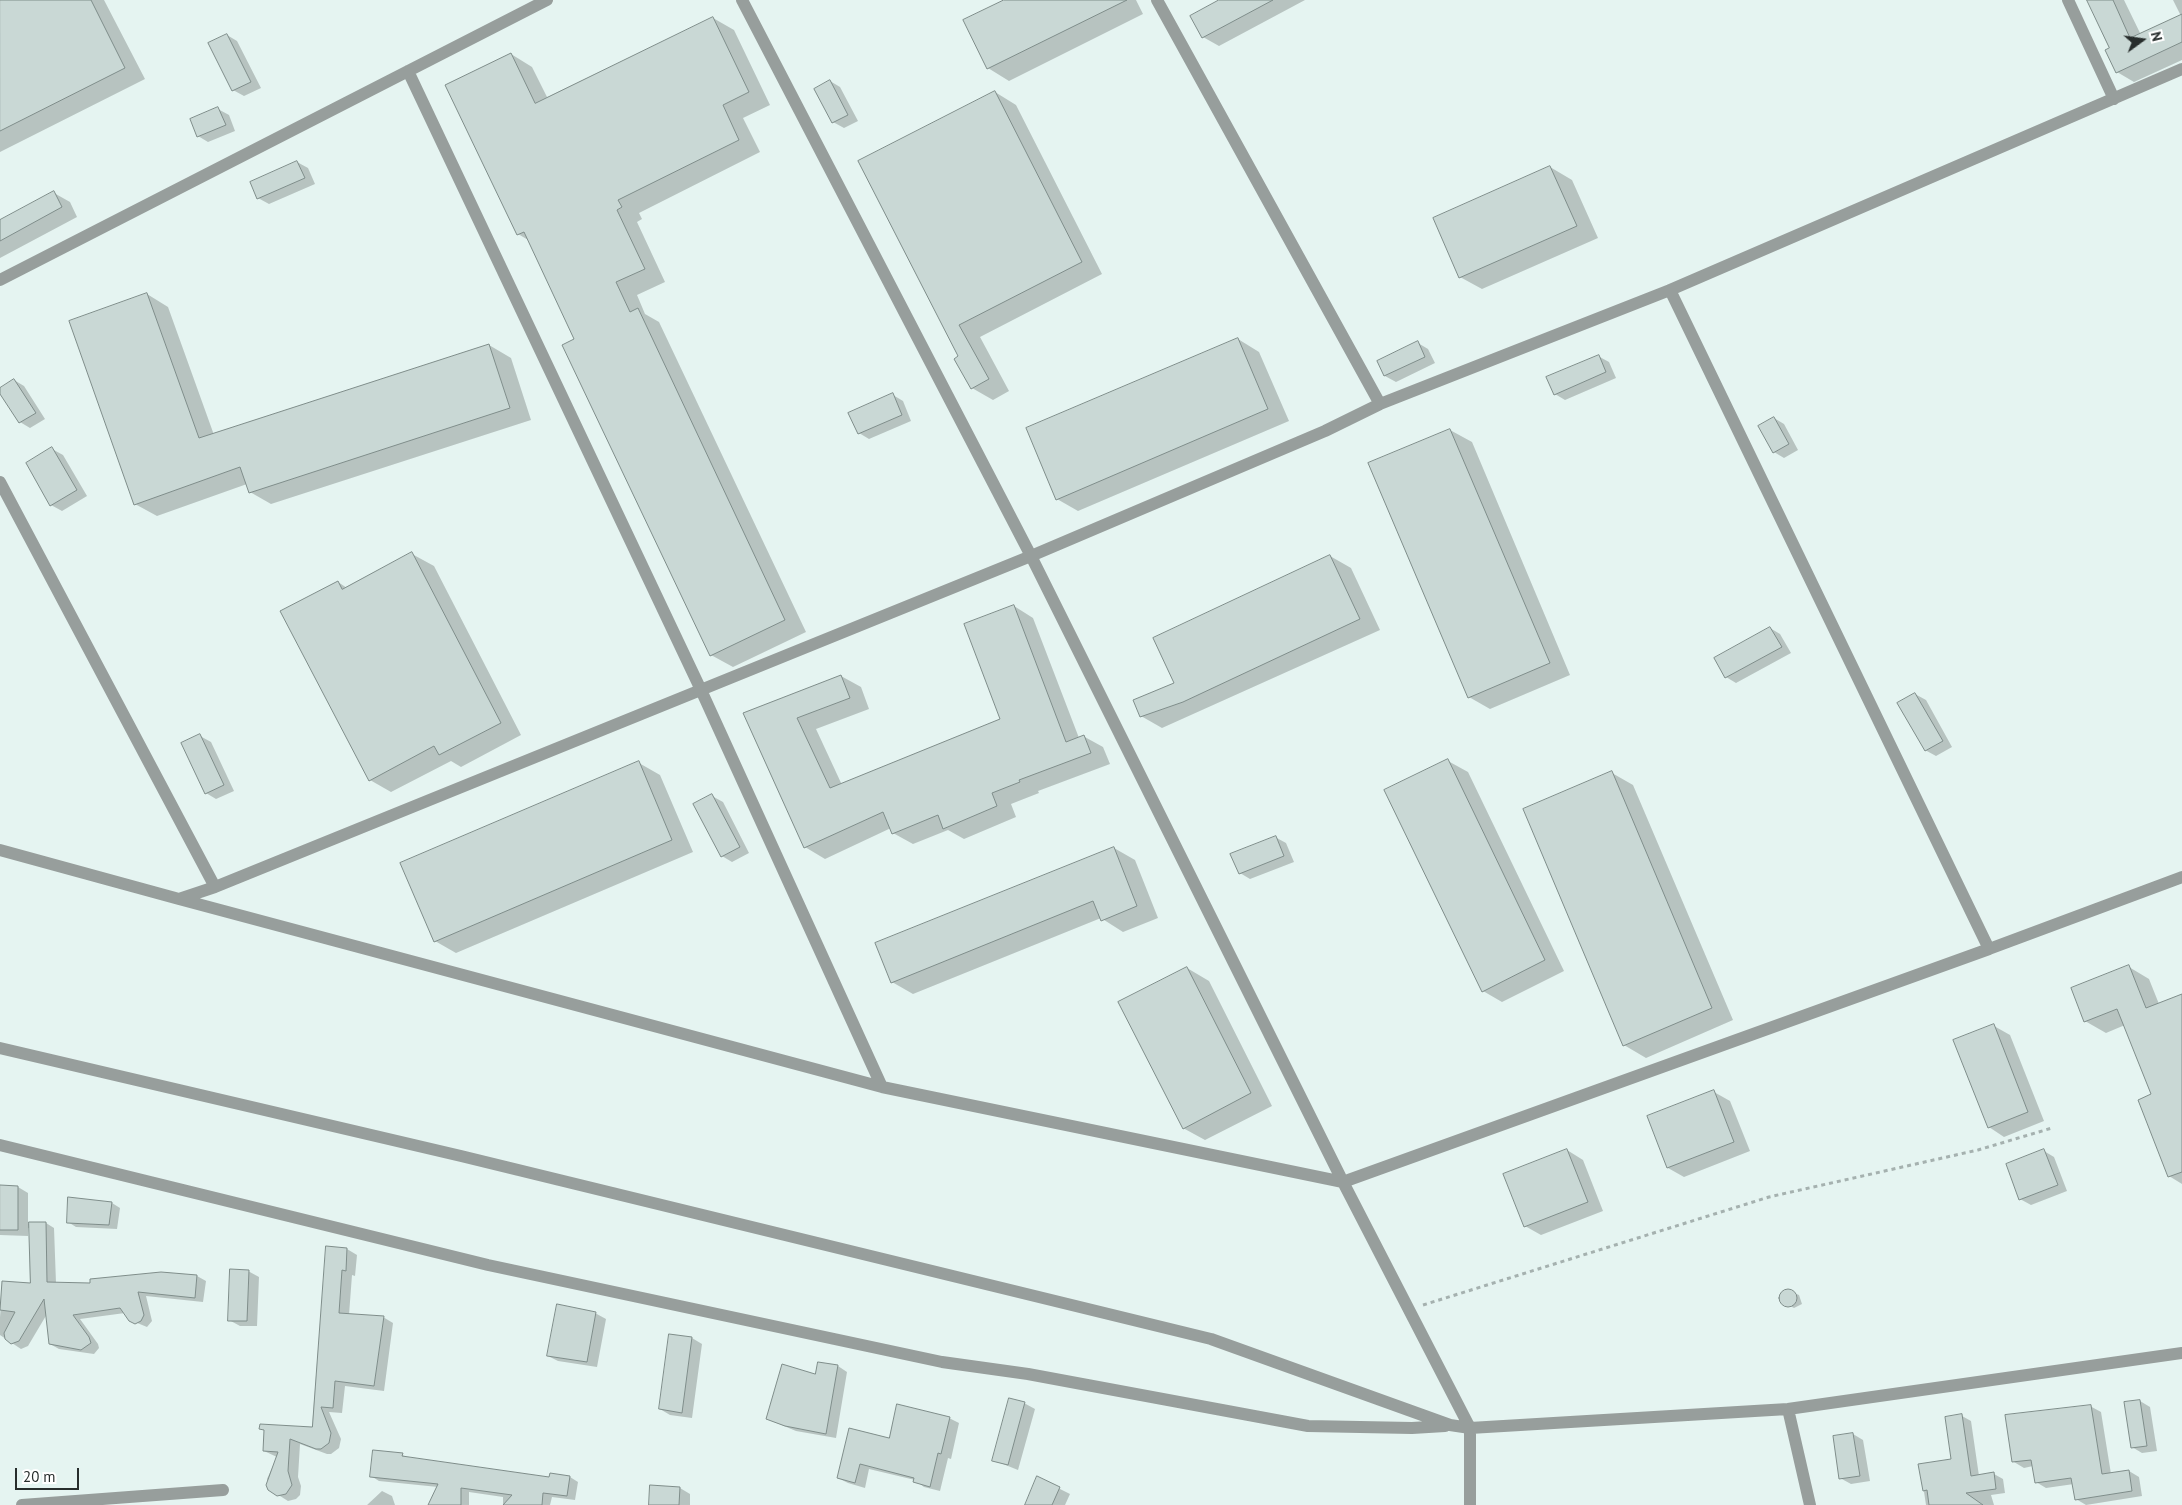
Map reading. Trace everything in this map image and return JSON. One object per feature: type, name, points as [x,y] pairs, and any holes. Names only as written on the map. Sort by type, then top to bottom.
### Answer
[{"type":"street","points":[[0,280],[547,0]]},
{"type":"street","points":[[742,0],[1031,556],[1343,1182],[1470,1428],[1470,1505]]},
{"type":"street","points":[[1157,0],[1380,404]]},
{"type":"street","points":[[2068,0],[2114,98]]},
{"type":"street","points":[[179,899],[215,887],[1031,556],[1325,431],[1380,404],[1670,290],[2182,68]]},
{"type":"street","points":[[408,71],[701,690],[882,1087]]},
{"type":"street","points":[[1670,290],[1989,949]]},
{"type":"street","points":[[0,482],[215,887]]},
{"type":"street","points":[[0,850],[882,1087],[1343,1182],[1989,949],[2182,877]]},
{"type":"street","points":[[0,1048],[471,1158],[1212,1339],[1450,1425],[1470,1428],[1788,1409],[2182,1353]]},
{"type":"street","points":[[0,1145],[488,1265],[942,1362],[1028,1374],[1308,1426],[1412,1428],[1450,1425]]},
{"type":"street","points":[[1788,1409],[1810,1505]]},
{"type":"street","points":[[22,1505],[155,1500],[223,1490]]},
{"type":"path","points":[[1408,1310],[1769,1196],[1978,1150],[2052,1128]]},
{"type":"building","points":[[0,0],[91,0],[125,68],[0,131]]},
{"type":"building","points":[[1004,0],[1127,0],[987,69],[963,20]]},
{"type":"building","points":[[1219,0],[1273,0],[1202,38],[1190,16]]},
{"type":"building","points":[[2087,0],[2113,0],[2130,38],[2182,14],[2182,42],[2116,73],[2105,50],[2109,48]]},
{"type":"building","points":[[713,17],[749,92],[723,105],[739,140],[618,200],[622,207],[617,210],[645,269],[616,282],[630,312],[638,308],[785,620],[710,656],[562,345],[574,339],[524,232],[517,235],[445,85],[511,53],[535,103]]},
{"type":"building","points":[[227,34],[251,82],[232,91],[208,43]]},
{"type":"building","points":[[830,80],[848,115],[832,123],[814,89]]},
{"type":"building","points":[[995,91],[1082,262],[959,325],[989,379],[971,389],[954,359],[958,356],[858,161]]},
{"type":"building","points":[[218,107],[226,125],[197,137],[190,119]]},
{"type":"building","points":[[297,161],[305,178],[257,199],[250,182]]},
{"type":"building","points":[[1550,166],[1577,226],[1459,278],[1433,218]]},
{"type":"building","points":[[54,191],[62,207],[0,241],[0,220]]},
{"type":"building","points":[[147,293],[199,438],[489,344],[510,408],[249,493],[240,467],[134,505],[69,321]]},
{"type":"building","points":[[1238,338],[1268,409],[1056,500],[1026,428]]},
{"type":"building","points":[[1418,341],[1425,357],[1384,376],[1377,361]]},
{"type":"building","points":[[1599,355],[1606,372],[1554,395],[1546,377]]},
{"type":"building","points":[[14,379],[36,413],[19,423],[0,394],[0,388]]},
{"type":"building","points":[[893,393],[902,415],[858,434],[848,413]]},
{"type":"building","points":[[1774,417],[1789,444],[1773,453],[1758,426]]},
{"type":"building","points":[[1450,429],[1550,663],[1468,698],[1368,463]]},
{"type":"building","points":[[52,447],[77,490],[50,506],[26,463]]},
{"type":"building","points":[[412,552],[501,723],[439,755],[434,746],[369,781],[280,611],[338,581],[342,589]]},
{"type":"building","points":[[1330,555],[1360,619],[1183,702],[1140,717],[1133,700],[1174,683],[1153,638]]},
{"type":"building","points":[[1014,605],[1066,742],[1084,735],[1091,753],[1019,780],[1020,782],[992,793],[997,806],[943,829],[938,815],[892,834],[883,812],[804,848],[743,713],[841,675],[850,698],[797,718],[830,788],[1000,719],[964,624]]},
{"type":"building","points":[[1770,627],[1782,647],[1725,678],[1714,658]]},
{"type":"building","points":[[1915,693],[1943,741],[1925,751],[1897,703]]},
{"type":"building","points":[[200,734],[224,785],[205,794],[181,743]]},
{"type":"building","points":[[1448,759],[1545,960],[1482,992],[1384,790]]},
{"type":"building","points":[[639,761],[672,840],[434,942],[400,863]]},
{"type":"building","points":[[1612,771],[1712,1008],[1623,1046],[1523,809]]},
{"type":"building","points":[[712,794],[740,847],[721,857],[693,804]]},
{"type":"building","points":[[1276,836],[1284,856],[1239,874],[1230,854]]},
{"type":"building","points":[[1114,847],[1137,906],[1101,921],[1093,901],[891,983],[875,943]]},
{"type":"building","points":[[2129,965],[2146,1008],[2182,994],[2182,1172],[2168,1177],[2138,1100],[2151,1094],[2117,1009],[2084,1022],[2071,988]]},
{"type":"building","points":[[1187,967],[1251,1093],[1183,1129],[1118,1002]]},
{"type":"building","points":[[1994,1024],[2028,1112],[1988,1128],[1953,1040]]},
{"type":"building","points":[[1714,1090],[1734,1142],[1667,1168],[1647,1116]]},
{"type":"building","points":[[1567,1149],[1588,1202],[1524,1227],[1503,1174]]},
{"type":"building","points":[[2044,1149],[2058,1185],[2019,1200],[2006,1164]]},
{"type":"building","points":[[0,1185],[18,1186],[18,1230],[0,1230]]},
{"type":"building","points":[[68,1197],[112,1202],[109,1225],[67,1223]]},
{"type":"building","points":[[29,1222],[46,1222],[47,1282],[90,1283],[90,1279],[161,1272],[197,1275],[195,1298],[138,1292],[144,1315],[141,1321],[135,1324],[129,1321],[120,1308],[73,1315],[89,1337],[91,1343],[81,1350],[49,1344],[44,1299],[19,1341],[11,1344],[5,1339],[4,1333],[15,1312],[0,1310],[2,1281],[30,1283]]},
{"type":"building","points":[[326,1246],[347,1248],[346,1271],[342,1270],[339,1313],[384,1316],[374,1386],[335,1381],[333,1408],[321,1407],[331,1433],[329,1443],[321,1449],[316,1449],[290,1439],[288,1471],[292,1485],[286,1494],[277,1496],[268,1490],[266,1485],[278,1452],[263,1451],[264,1430],[259,1429],[260,1424],[312,1427]]},
{"type":"building","points":[[230,1269],[249,1270],[247,1321],[228,1321]]},
{"type":"building","points":[[1788,1289],[1794,1292],[1797,1298],[1794,1304],[1788,1307],[1782,1304],[1779,1298],[1782,1292]]},
{"type":"building","points":[[557,1304],[596,1312],[587,1362],[547,1356]]},
{"type":"building","points":[[669,1334],[692,1337],[682,1413],[659,1409]]},
{"type":"building","points":[[818,1362],[838,1365],[826,1434],[785,1426],[766,1419],[782,1364],[815,1374]]},
{"type":"building","points":[[1009,1398],[1025,1402],[1008,1465],[992,1461]]},
{"type":"building","points":[[2140,1400],[2147,1446],[2131,1448],[2124,1402]]},
{"type":"building","points":[[897,1404],[950,1417],[941,1454],[938,1453],[930,1487],[913,1482],[914,1478],[860,1464],[855,1483],[837,1478],[849,1428],[889,1438]]},
{"type":"building","points":[[2091,1405],[2102,1474],[2129,1470],[2132,1491],[2075,1500],[2071,1478],[2035,1483],[2031,1460],[2012,1462],[2005,1415]]},
{"type":"building","points":[[1962,1414],[1971,1476],[1994,1472],[1996,1489],[1966,1493],[1983,1505],[1929,1505],[1927,1490],[1923,1491],[1918,1464],[1951,1459],[1945,1417]]},
{"type":"building","points":[[1853,1433],[1860,1476],[1839,1479],[1833,1436]]},
{"type":"building","points":[[373,1450],[403,1453],[402,1456],[549,1477],[550,1473],[570,1476],[567,1496],[543,1493],[542,1505],[503,1505],[512,1495],[461,1488],[461,1505],[428,1505],[438,1484],[370,1477]]},
{"type":"building","points":[[1037,1476],[1060,1487],[1052,1505],[1025,1505]]},
{"type":"building","points":[[650,1485],[680,1487],[679,1505],[649,1505]]}]
